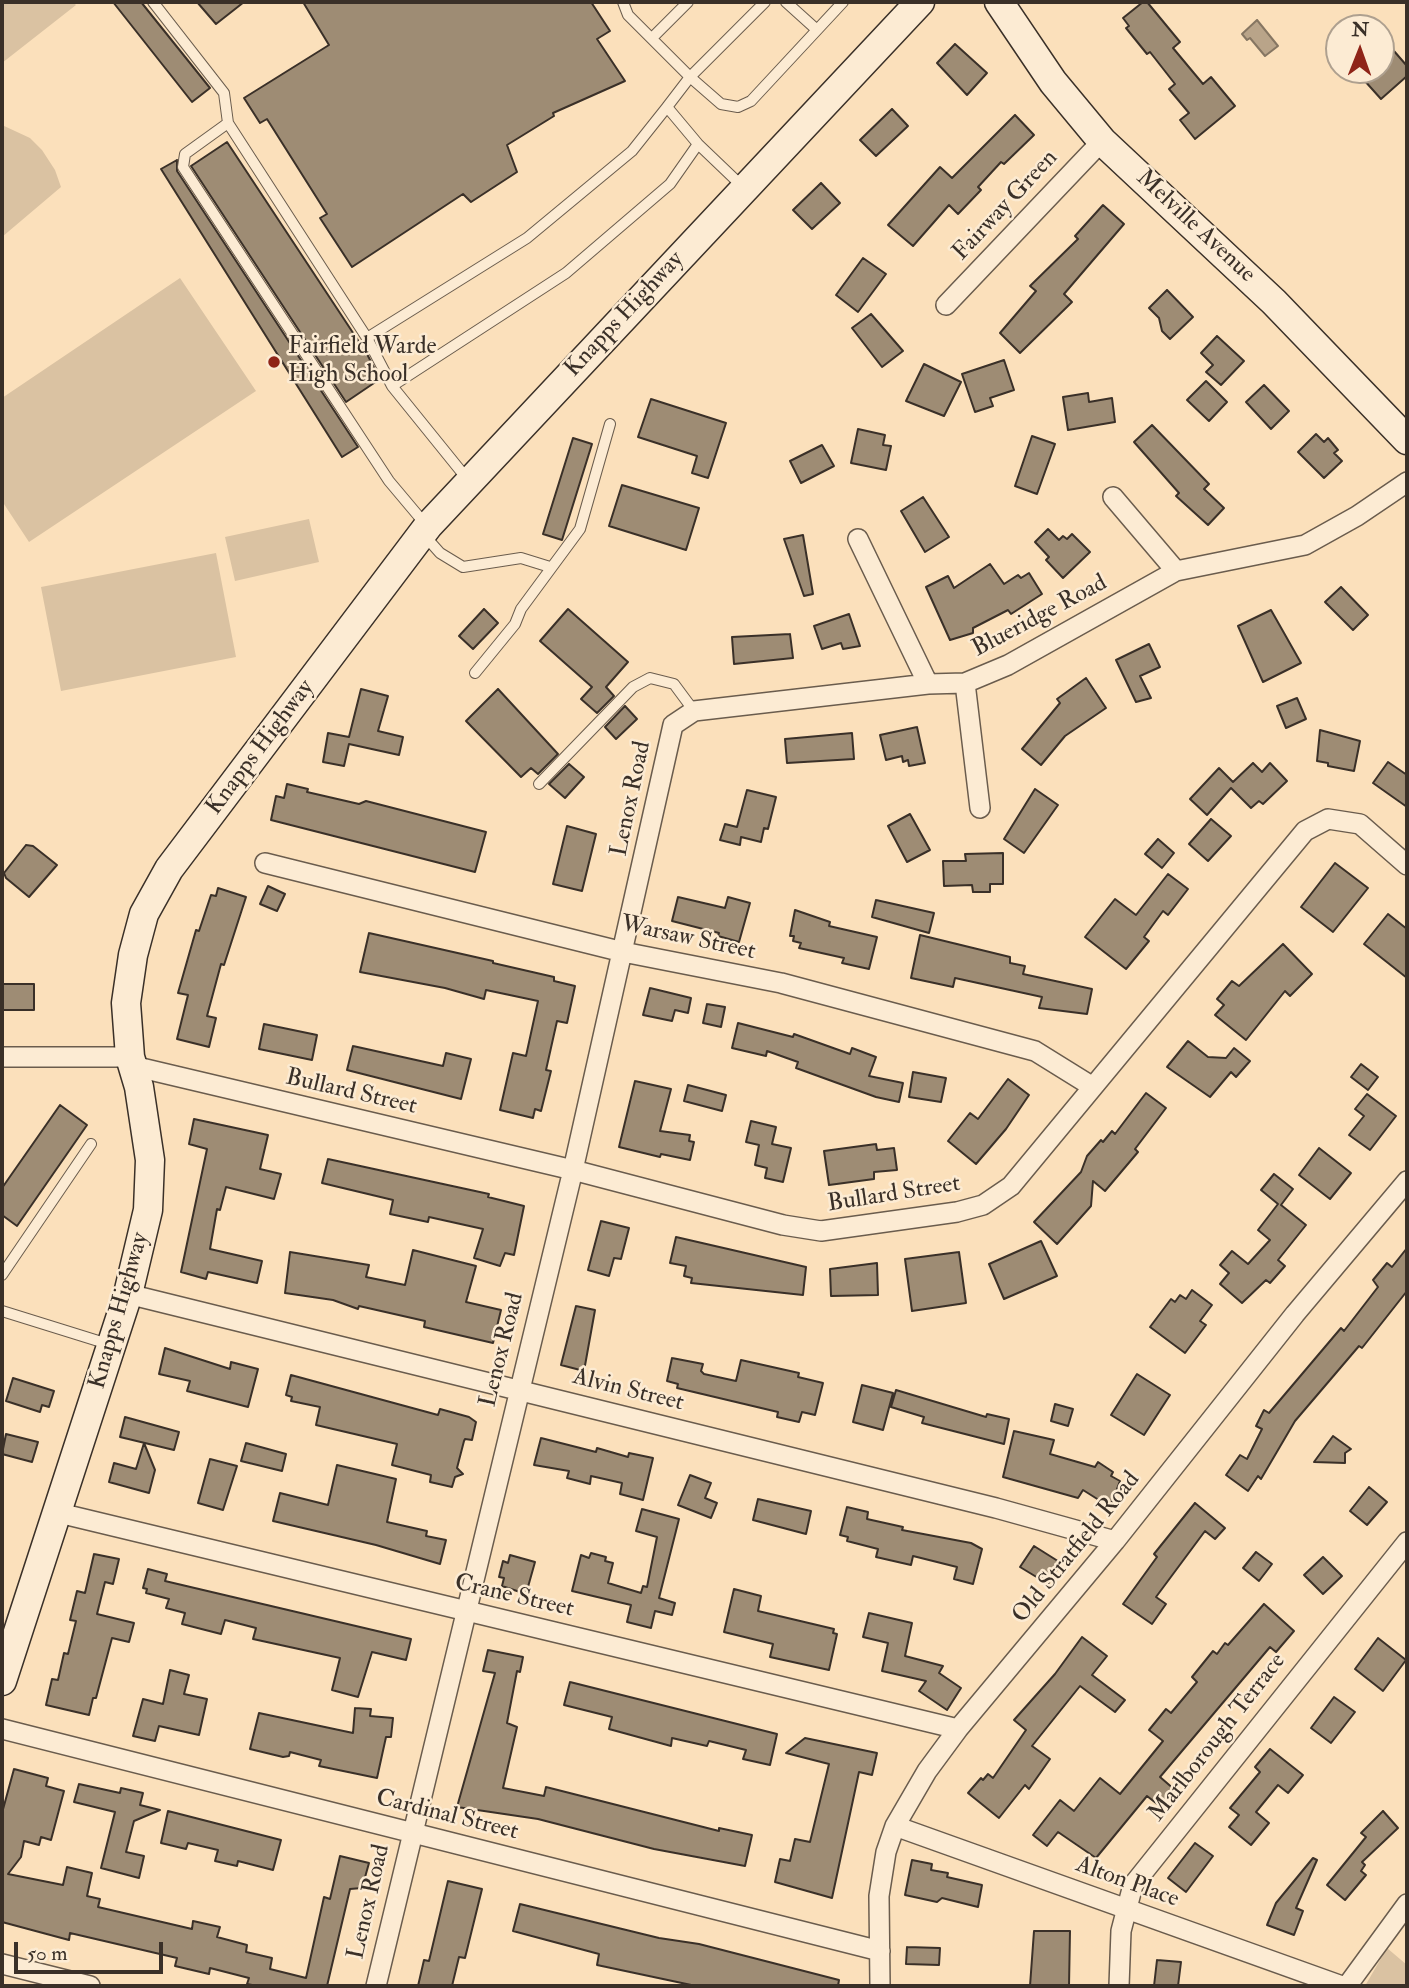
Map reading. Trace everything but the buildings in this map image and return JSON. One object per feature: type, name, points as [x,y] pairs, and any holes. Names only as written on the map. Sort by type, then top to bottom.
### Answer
[{"type":"street","name":"Knapps Highway","points":[[2,1681],[112,1346],[128,1294],[148,1210],[150,1160],[131,1061],[126,1003],[133,955],[144,914],[169,869],[425,530],[920,2]]},
{"type":"street","name":"Melville Avenue","points":[[999,2],[1053,82],[1102,141],[1274,302],[1407,440]]},
{"type":"street","name":"Fairway Green","points":[[946,305],[1102,141]]},
{"type":"street","name":"Blueridge Road","points":[[673,725],[694,711],[928,684],[965,683],[1009,665],[1176,571],[1305,545],[1357,516],[1407,482]]},
{"type":"street","points":[[1113,498],[1176,571]]},
{"type":"street","points":[[858,539],[928,684]]},
{"type":"street","points":[[965,683],[980,808]]},
{"type":"street","name":"Lenox Road","points":[[376,1986],[573,1170],[673,725]]},
{"type":"street","name":"Bullard Street","points":[[2,1057],[131,1061],[573,1170],[783,1225],[821,1231],[957,1212],[983,1205],[1011,1186],[1305,831],[1328,819],[1360,824],[1407,865]]},
{"type":"street","name":"Warsaw Street","points":[[265,863],[624,952],[781,983],[1035,1051],[1093,1087]]},
{"type":"street","name":"Old Stratfield Road","points":[[880,1986],[879,1896],[886,1852],[895,1826],[927,1771],[958,1729],[1115,1541],[1295,1314],[1407,1181]]},
{"type":"street","name":"Alvin Street","points":[[128,1294],[996,1508],[1115,1541]]},
{"type":"street","name":"Crane Street","points":[[59,1513],[958,1729]]},
{"type":"street","name":"Marlborough Terrace","points":[[1119,1986],[1125,1908],[1133,1885],[1407,1542]]},
{"type":"street","name":"Cardinal Street","points":[[2,1729],[880,1951]]},
{"type":"street","name":"Alton Place","points":[[895,1826],[1344,1986]]},
{"type":"street","points":[[1344,1986],[1407,1904]]},
{"type":"street","points":[[2,1964],[90,1986]]},
{"type":"lane","points":[[153,2],[224,93],[228,123],[367,338],[392,387],[469,481]]},
{"type":"lane","points":[[623,2],[628,15],[690,77],[721,104],[737,107],[751,100],[843,2]]},
{"type":"lane","points":[[652,38],[688,2]]},
{"type":"lane","points":[[367,338],[527,238],[632,151],[690,77],[765,2]]},
{"type":"lane","points":[[786,2],[817,30]]},
{"type":"lane","points":[[667,107],[698,145],[744,188]]},
{"type":"lane","points":[[228,123],[185,154],[183,167],[389,481],[440,553],[463,567],[521,558],[550,567]]},
{"type":"lane","points":[[392,387],[566,273],[670,184],[698,145]]},
{"type":"lane","points":[[475,673],[515,624],[521,609],[580,529],[610,424]]},
{"type":"lane","points":[[539,784],[633,687],[650,678],[674,684],[694,711]]},
{"type":"lane","points":[[2,1275],[91,1144]]},
{"type":"lane","points":[[2,1311],[112,1346]]},
{"type":"shaded area","points":[[2,2],[73,2],[76,5],[2,63]]},
{"type":"shaded area","points":[[1257,20],[1278,46],[1265,56],[1250,38],[1247,40],[1242,34]]},
{"type":"shaded area","points":[[2,125],[30,138],[42,150],[55,170],[61,187],[2,237]]},
{"type":"shaded area","points":[[180,278],[256,391],[29,542],[2,501],[2,398]]},
{"type":"shaded area","points":[[309,519],[319,562],[235,581],[225,537]]},
{"type":"shaded area","points":[[216,553],[236,657],[61,691],[41,587]]},
{"type":"shaded area","points":[[1387,1948],[1407,1965],[1407,1986],[1365,1986]]},
{"type":"place","name":"Fairfield Warde High School","points":[[274,362]]}]
